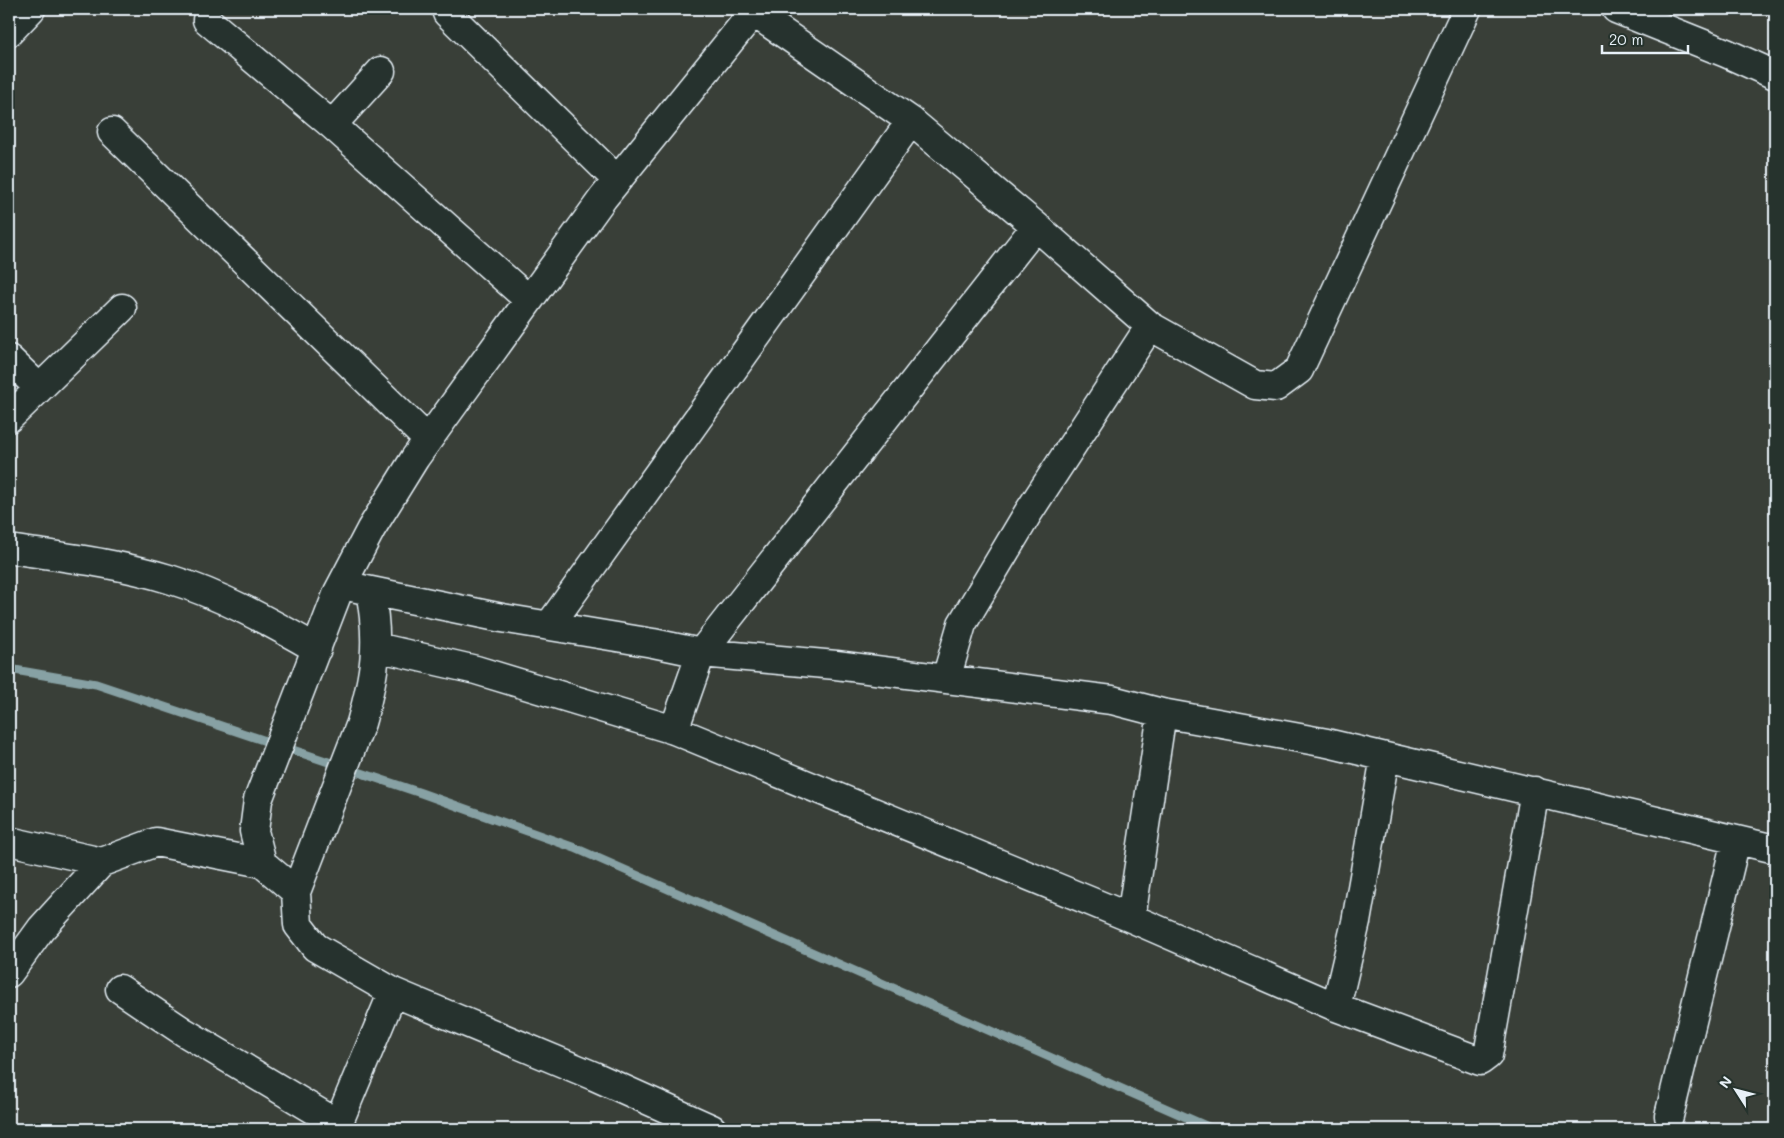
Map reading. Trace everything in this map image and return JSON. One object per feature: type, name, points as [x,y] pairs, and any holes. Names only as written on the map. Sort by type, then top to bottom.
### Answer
[{"type":"street","points":[[9,32],[31,9]]},
{"type":"street","points":[[446,9],[447,13],[617,180]]},
{"type":"street","points":[[262,863],[254,831],[258,800],[342,585],[371,529],[428,440],[617,180],[754,11],[911,121],[1036,226],[1150,326],[1255,385],[1276,387],[1299,370],[1467,9]]},
{"type":"street","points":[[1616,9],[1726,53],[1775,75]]},
{"type":"street","points":[[207,20],[332,125],[529,300]]},
{"type":"street","points":[[332,125],[381,70]]},
{"type":"street","points":[[549,626],[911,121]]},
{"type":"street","points":[[112,132],[428,440]]},
{"type":"street","points":[[674,730],[701,653],[1036,226]]},
{"type":"street","points":[[9,418],[122,308]]},
{"type":"street","points":[[946,679],[962,624],[1028,513],[1150,326]]},
{"type":"street","points":[[9,359],[39,388]]},
{"type":"street","points":[[9,549],[118,566],[170,579],[221,598],[317,648]]},
{"type":"street","points":[[342,585],[502,618],[653,643],[701,653],[836,665],[1112,700],[1162,714],[1327,743],[1775,849]]},
{"type":"street","points":[[370,591],[376,628],[376,647],[368,699],[361,723],[296,892],[298,925],[315,947],[392,992],[594,1076],[712,1129]]},
{"type":"street","points":[[376,647],[476,670],[674,730],[1130,918],[1336,1007],[1480,1061],[1488,1055],[1535,791]]},
{"type":"street","points":[[1130,918],[1162,714]]},
{"type":"street","points":[[1336,1007],[1356,922],[1385,757]]},
{"type":"street","points":[[9,840],[102,862]]},
{"type":"street","points":[[1669,1116],[1736,840]]},
{"type":"street","points":[[9,974],[41,929],[102,862],[156,842],[262,863],[296,892]]},
{"type":"street","points":[[120,988],[184,1032],[338,1126],[392,992]]},
{"type":"waterway","points":[[9,669],[96,684],[421,793],[575,848],[1213,1129]]}]
